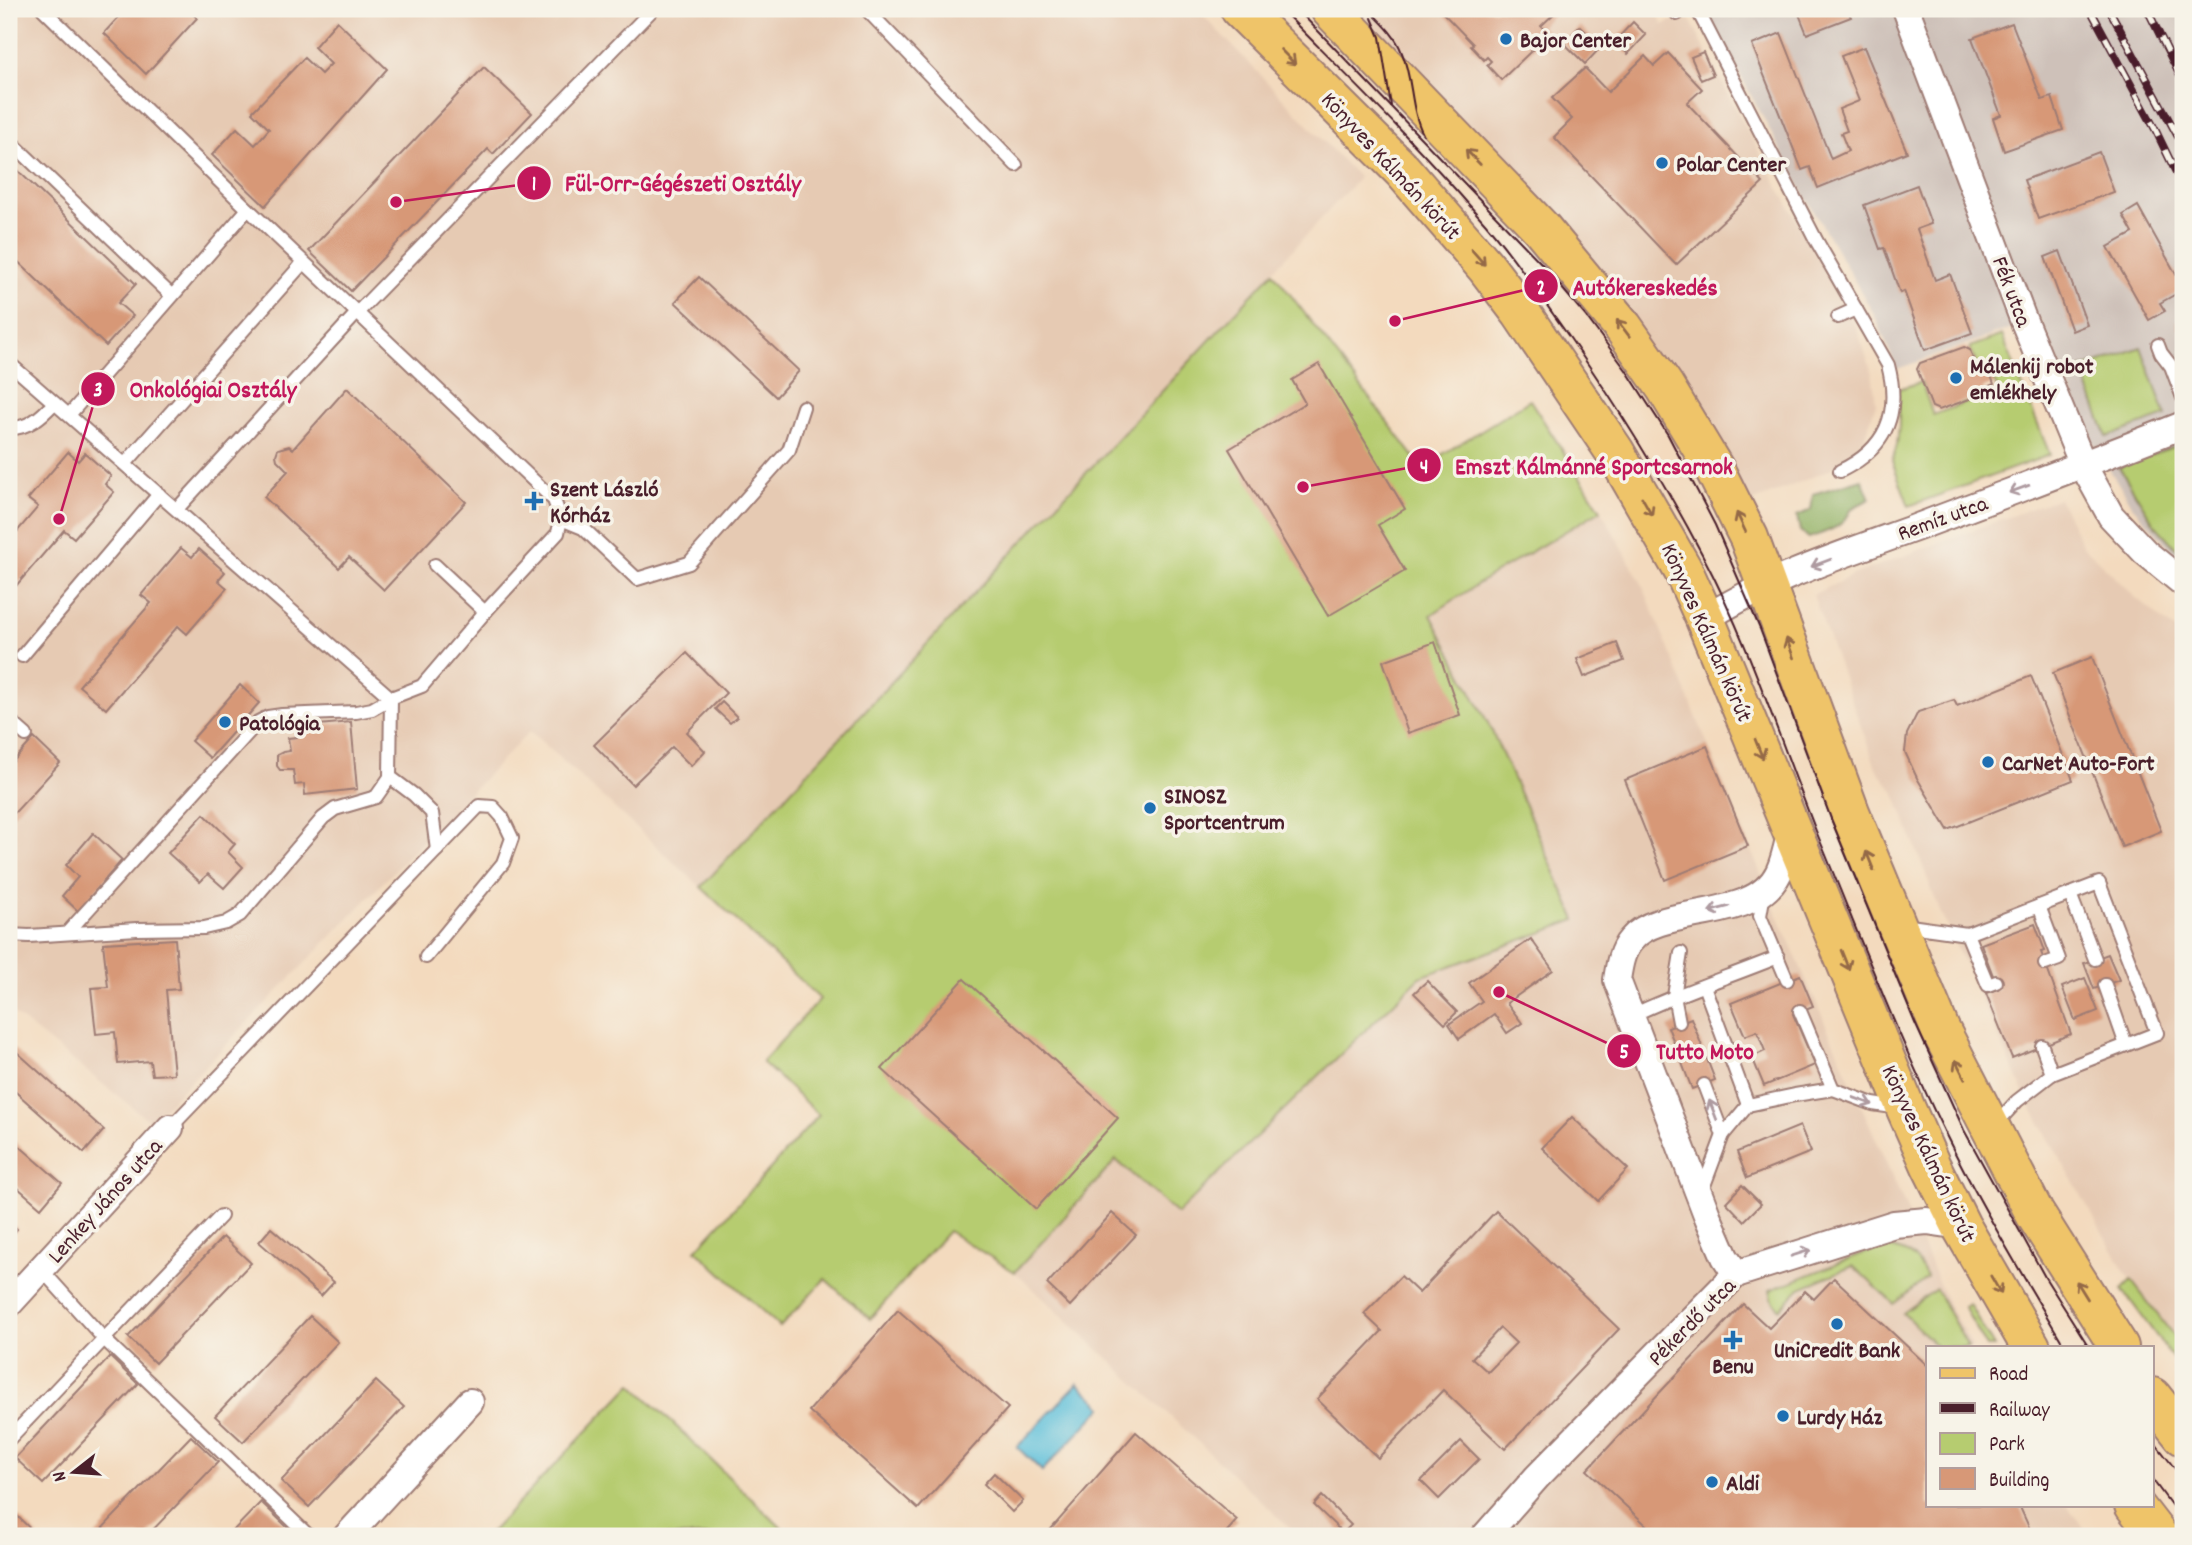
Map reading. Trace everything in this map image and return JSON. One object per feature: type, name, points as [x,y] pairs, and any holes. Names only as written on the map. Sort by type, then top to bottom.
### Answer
[{"type":"main road","name":"Könyves Kálmán körút","points":[[1240,9],[1402,170],[1486,267],[1521,313],[1640,494],[1683,569],[1705,619],[1931,1166],[1961,1226],[2030,1346]]},
{"type":"main road","points":[[1330,9],[1542,229],[1623,327],[1665,387],[1715,470],[1749,538],[1850,812],[1940,1029],[2035,1214],[2118,1346]]},
{"type":"main road","points":[[2154,1399],[2183,1436]]},
{"type":"main road","points":[[2135,1506],[2158,1536]]},
{"type":"street","name":"Fék utca","points":[[1906,9],[2023,319],[2083,465],[2111,516],[2145,552],[2183,583]]},
{"type":"street","name":"Remíz utca","points":[[1705,619],[1727,604],[1767,585],[2183,425]]},
{"type":"street","points":[[1736,1274],[1725,1257],[1617,980],[1621,960],[1631,939],[1652,925],[1745,902],[1765,889],[1779,873],[1791,830]]},
{"type":"street","name":"Lenkey János utca","points":[[9,1304],[170,1128]]},
{"type":"street","name":"Pékerdő utca","points":[[1485,1536],[1537,1478],[1736,1274],[1894,1224],[1927,1221],[1961,1226]]},
{"type":"street","points":[[347,1536],[470,1402]]},
{"type":"lane","points":[[43,9],[303,262],[554,500],[561,519],[558,533],[422,686],[372,709],[282,715],[258,722],[67,933]]},
{"type":"lane","points":[[177,509],[357,313],[653,9]]},
{"type":"lane","points":[[866,9],[1016,165]]},
{"type":"lane","points":[[1697,9],[1811,232],[1888,365],[1893,385],[1889,424],[1869,453],[1856,464],[1840,471]]},
{"type":"lane","points":[[9,140],[172,296]]},
{"type":"lane","points":[[69,415],[248,209]]},
{"type":"lane","points":[[125,464],[303,262]]},
{"type":"lane","points":[[1838,317],[1856,309]]},
{"type":"lane","points":[[2158,345],[2171,366],[2183,398]]},
{"type":"lane","points":[[9,363],[391,698],[390,777],[376,797],[335,809],[323,818],[240,915],[226,923],[204,928],[9,935]]},
{"type":"lane","points":[[9,428],[23,427],[41,417],[54,402]]},
{"type":"lane","points":[[561,519],[583,528],[637,579],[689,563],[789,450],[803,407]]},
{"type":"lane","points":[[22,656],[159,494]]},
{"type":"lane","points":[[435,565],[485,612]]},
{"type":"lane","points":[[9,720],[26,735]]},
{"type":"lane","points":[[390,777],[414,794],[432,813],[437,850]]},
{"type":"lane","points":[[170,1128],[479,806],[493,807],[502,817],[512,838],[503,863],[426,957]]},
{"type":"lane","points":[[1895,924],[1967,934],[2099,883],[2157,1033],[2052,1074],[2017,1101],[1991,1130]]},
{"type":"lane","points":[[1765,889],[1760,916],[1787,980]]},
{"type":"lane","points":[[2070,894],[2095,959]]},
{"type":"lane","points":[[2039,906],[2059,959],[2045,964]]},
{"type":"lane","points":[[1967,934],[1988,985],[1996,982]]},
{"type":"lane","points":[[1679,1022],[1674,996],[1681,953]]},
{"type":"lane","points":[[1631,1016],[1674,996],[1778,957]]},
{"type":"lane","points":[[2105,985],[2126,1045]]},
{"type":"lane","points":[[1704,986],[1748,1105]]},
{"type":"lane","points":[[1800,1011],[1833,1089]]},
{"type":"lane","points":[[2042,1046],[2052,1074]]},
{"type":"lane","points":[[1704,1085],[1723,1135]]},
{"type":"lane","points":[[1701,1194],[1723,1135],[1748,1105],[1833,1089],[1873,1104],[1906,1109]]},
{"type":"lane","points":[[9,1439],[221,1216]]},
{"type":"lane","points":[[41,1269],[104,1339],[309,1536]]},
{"type":"shaded area","name":"Szent László Kórház","points":[[9,9],[1197,9],[1359,178],[701,887],[530,731],[151,1122],[9,1010]]},
{"type":"shaded area","points":[[1358,9],[1655,9],[1663,25],[1687,14],[1740,117],[1856,327],[1872,372],[1876,404],[1864,438],[1831,469],[1750,503],[1518,182]]},
{"type":"shaded area","points":[[1705,9],[2183,9],[2183,563],[2133,507],[2091,440],[2040,318],[1897,369],[1874,314],[1804,194]]},
{"type":"shaded area","points":[[2059,498],[2083,546],[2135,597],[2183,637],[2183,1348],[2125,1272],[2032,1109],[1941,914],[1894,791],[1877,770],[1813,595],[1853,575]]},
{"type":"shaded area","points":[[1601,510],[1642,584],[1776,911],[1949,1306],[1972,1346],[1926,1346],[1926,1506],[2068,1506],[2089,1536],[1299,1536],[1015,1272],[1116,1159],[1177,1214],[1421,977],[1563,926],[1491,729],[1431,615]]},
{"type":"green space","name":"SINOSZ Sportcentrum","points":[[1273,272],[1422,467],[1530,400],[1601,510],[1431,615],[1491,729],[1576,920],[1420,977],[1177,1214],[1116,1160],[1015,1272],[948,1231],[870,1319],[825,1279],[780,1327],[696,1250],[819,1115],[762,1062],[820,999],[701,887]]},
{"type":"green space","points":[[2002,335],[2050,455],[1909,506],[1892,461],[1899,425],[1895,390],[1921,382],[1933,415],[1998,391],[1989,366],[1978,369],[1970,347]]},
{"type":"green space","points":[[2141,347],[2166,416],[2107,437],[2081,369]]},
{"type":"green space","points":[[2178,445],[2183,461],[2183,556],[2155,525],[2119,467]]},
{"type":"green space","points":[[1862,479],[1870,499],[1852,508],[1845,520],[1829,531],[1809,538],[1800,531],[1797,516],[1811,510],[1813,494]]},
{"type":"green space","points":[[1888,1247],[1912,1256],[1927,1278],[1894,1304],[1853,1266],[1800,1288],[1780,1309],[1773,1301],[1770,1290],[1861,1254]]},
{"type":"green space","points":[[2131,1280],[2183,1348],[2183,1372],[2122,1289]]},
{"type":"green space","points":[[1936,1289],[1967,1346],[1936,1346],[1903,1313]]},
{"type":"green space","points":[[1969,1304],[1993,1346],[1986,1346],[1964,1307]]},
{"type":"green space","points":[[632,1384],[789,1535],[487,1536]]},
{"type":"water","points":[[1078,1383],[1103,1407],[1042,1471],[1017,1447]]},
{"type":"building","points":[[126,9],[133,9],[138,14],[143,9],[188,9],[197,18],[146,74],[104,33]]},
{"type":"building","name":"Bajor Center","points":[[1439,9],[1559,9],[1541,26],[1549,34],[1501,80],[1487,65],[1491,61],[1487,57],[1484,60],[1471,46],[1473,44]]},
{"type":"building","points":[[1797,9],[1847,9],[1851,17],[1807,34]]},
{"type":"building","points":[[337,21],[387,69],[265,206],[212,155],[237,128],[255,145],[269,129],[252,112],[304,58],[321,74],[331,64],[314,47]]},
{"type":"building","points":[[1633,22],[1646,35],[1628,54],[1615,41]]},
{"type":"building","points":[[2012,23],[2042,100],[2052,97],[2063,130],[2004,151],[1993,118],[2001,115],[1972,38]]},
{"type":"building","points":[[1580,26],[1601,47],[1585,64],[1564,43]]},
{"type":"building","points":[[1781,33],[1831,159],[1848,151],[1841,133],[1847,131],[1839,109],[1859,101],[1841,56],[1864,47],[1907,152],[1818,188],[1810,167],[1802,170],[1752,45]]},
{"type":"building","points":[[1703,52],[1713,75],[1701,80],[1691,57]]},
{"type":"building","name":"Polar Center","points":[[1668,53],[1702,89],[1687,103],[1763,183],[1676,265],[1554,137],[1572,119],[1552,98],[1585,68],[1608,92],[1645,56],[1654,66]]},
{"type":"building","points":[[484,67],[532,113],[493,154],[488,149],[351,291],[309,251]]},
{"type":"building","points":[[2099,152],[2114,192],[2038,219],[2024,180]]},
{"type":"building","points":[[9,162],[136,284],[118,303],[133,316],[106,346],[9,253]]},
{"type":"building","points":[[1917,185],[1931,224],[1917,229],[1935,280],[1950,274],[1972,333],[1925,350],[1904,291],[1900,293],[1884,248],[1880,249],[1864,205]]},
{"type":"building","points":[[2138,206],[2183,287],[2183,290],[2160,303],[2165,311],[2149,320],[2108,247],[2133,233],[2123,215]]},
{"type":"building","points":[[2060,251],[2087,325],[2072,331],[2045,257]]},
{"type":"building","points":[[699,277],[799,371],[776,397],[675,302]]},
{"type":"building","points":[[2183,319],[2183,329],[2179,330],[2177,322]]},
{"type":"building","name":"Málenkij robot emlékhely","points":[[1964,347],[1970,350],[1977,371],[1988,367],[1994,384],[1984,388],[1981,395],[1939,410],[1932,407],[1917,369],[1920,363]]},
{"type":"building","points":[[1319,364],[1405,509],[1378,525],[1405,571],[1328,616],[1229,449],[1305,403],[1292,380]]},
{"type":"building","points":[[347,388],[466,502],[384,590],[349,557],[339,568],[264,497],[288,471],[277,460],[278,449],[289,446],[293,449]]},
{"type":"building","points":[[68,452],[78,461],[85,453],[111,476],[105,484],[114,492],[74,538],[64,530],[9,594],[9,541],[38,507],[28,499]]},
{"type":"building","points":[[181,548],[192,557],[199,549],[225,572],[218,580],[227,588],[187,634],[178,626],[106,709],[79,686],[151,603],[141,595]]},
{"type":"building","points":[[1435,642],[1460,715],[1408,733],[1383,661]]},
{"type":"building","points":[[1617,643],[1624,661],[1584,677],[1577,659]]},
{"type":"building","points":[[687,653],[726,693],[687,732],[705,751],[691,766],[672,747],[633,785],[594,745]]},
{"type":"building","points":[[2092,657],[2161,831],[2122,847],[2053,673]]},
{"type":"building","name":"CarNet Auto-Fort","points":[[2031,676],[2073,780],[1948,830],[1905,752],[1907,734],[1918,712],[1954,700],[1957,706]]},
{"type":"building","name":"Patológia","points":[[240,685],[259,703],[210,758],[191,741]]},
{"type":"building","points":[[722,702],[737,717],[730,723],[715,709]]},
{"type":"building","points":[[351,722],[357,789],[305,795],[304,784],[295,785],[293,770],[280,770],[277,766],[277,755],[290,751],[288,738],[297,737],[296,727]]},
{"type":"building","points":[[34,738],[60,763],[9,819],[9,766]]},
{"type":"building","points":[[1707,746],[1748,846],[1665,880],[1625,780]]},
{"type":"building","points":[[204,814],[235,844],[228,852],[243,867],[224,888],[208,874],[200,882],[168,853]]},
{"type":"building","points":[[93,833],[122,860],[78,911],[62,896],[78,877],[66,865]]},
{"type":"building","points":[[2035,924],[2045,951],[2041,952],[2071,1034],[2012,1058],[1986,993],[1998,989],[1981,944]]},
{"type":"building","points":[[175,939],[179,989],[166,990],[174,1074],[152,1075],[150,1061],[118,1064],[115,1032],[96,1034],[91,988],[108,987],[103,943]]},
{"type":"building","points":[[1531,939],[1553,970],[1507,1003],[1522,1023],[1507,1033],[1494,1014],[1459,1039],[1449,1024],[1482,1001],[1469,983]]},
{"type":"building","points":[[2108,954],[2119,980],[2094,989],[2084,963]]},
{"type":"building","points":[[1800,975],[1813,1006],[1793,1014],[1815,1065],[1764,1086],[1752,1057],[1765,1051],[1757,1031],[1745,1036],[1731,1003]]},
{"type":"building","points":[[2085,978],[2098,1011],[2075,1020],[2062,987]]},
{"type":"building","points":[[964,979],[1118,1118],[1036,1209],[882,1069]]},
{"type":"building","points":[[1427,981],[1457,1012],[1445,1024],[1414,993]]},
{"type":"building","points":[[1691,1018],[1715,1080],[1692,1089],[1668,1027]]},
{"type":"building","points":[[9,1045],[104,1130],[84,1153],[9,1086]]},
{"type":"building","points":[[1572,1117],[1628,1169],[1598,1201],[1542,1148]]},
{"type":"building","points":[[1800,1126],[1811,1152],[1747,1178],[1737,1152]]},
{"type":"building","points":[[9,1137],[62,1183],[41,1208],[9,1180]]},
{"type":"building","points":[[1742,1185],[1761,1204],[1744,1221],[1726,1202]]},
{"type":"building","points":[[1496,1211],[1619,1329],[1505,1449],[1443,1390],[1378,1458],[1317,1399],[1382,1331],[1364,1314],[1401,1276],[1419,1293]],"holes":[[[1500,1328],[1516,1343],[1488,1372],[1472,1358]]]},
{"type":"building","points":[[1112,1213],[1136,1235],[1070,1306],[1047,1284]]},
{"type":"building","points":[[9,1221],[17,1229],[9,1239]]},
{"type":"building","points":[[271,1228],[334,1282],[321,1296],[259,1242]]},
{"type":"building","points":[[223,1237],[251,1263],[155,1363],[128,1337]]},
{"type":"building","name":"Lurdy Ház","points":[[1834,1278],[1926,1364],[1926,1506],[2019,1506],[2033,1536],[1658,1536],[1587,1470],[1743,1304],[1769,1328],[1805,1291],[1814,1299]]},
{"type":"building","points":[[898,1310],[1008,1408],[918,1509],[809,1411]]},
{"type":"building","points":[[310,1316],[338,1342],[243,1442],[215,1416]]},
{"type":"building","points":[[110,1357],[138,1384],[43,1484],[15,1458]]},
{"type":"building","points":[[376,1381],[404,1407],[309,1507],[281,1481]]},
{"type":"building","points":[[1136,1432],[1237,1520],[1223,1536],[1045,1536]]},
{"type":"building","points":[[191,1436],[218,1462],[147,1536],[95,1536]]},
{"type":"building","points":[[1461,1441],[1479,1459],[1439,1499],[1421,1481]]},
{"type":"building","points":[[994,1473],[1023,1501],[1012,1512],[984,1484]]},
{"type":"building","points":[[1322,1496],[1351,1525],[1343,1533],[1314,1505]]},
{"type":"building","points":[[261,1502],[288,1528],[280,1536],[228,1536]]},
{"type":"building","points":[[16,1515],[38,1536],[9,1536],[9,1522]]},
{"type":"tram line","points":[[1281,9],[1405,135],[1497,238],[1593,372],[1668,492],[1702,554],[1734,622],[1816,831],[1928,1098],[1988,1215],[2064,1346]]},
{"type":"tram line","points":[[1297,9],[1540,262],[1626,370],[1668,435],[1715,525],[1760,629],[1831,819],[1915,1023],[1964,1130],[2046,1279],[2088,1346]]},
{"type":"tram line","points":[[1368,9],[1388,29],[1399,46],[1406,63],[1416,114],[1423,134]]},
{"type":"tram line","points":[[1372,18],[1380,37],[1391,106]]},
{"type":"tram line","points":[[2154,1442],[2183,1479]]},
{"type":"tram line","points":[[2154,1482],[2183,1521]]},
{"type":"railway","points":[[2090,9],[2183,187]]},
{"type":"railway","points":[[2109,9],[2183,146]]},
{"type":"railway","points":[[2147,9],[2183,82]]},
{"type":"place","name":"Bajor Center","points":[[1506,39]]},
{"type":"place","name":"Polar Center","points":[[1662,163]]},
{"type":"place","name":"Fül-Orr-Gégészeti Osztály","points":[[396,202]]},
{"type":"place","name":"Autókereskedés","points":[[1395,321]]},
{"type":"place","name":"Málenkij robot emlékhely","points":[[1956,378]]},
{"type":"place","name":"Emszt Kálmánné Sportcsarnok","points":[[1303,487]]},
{"type":"place","name":"Szent László Kórház","points":[[534,501]]},
{"type":"place","name":"Onkológiai Osztály","points":[[59,519]]},
{"type":"place","name":"Patológia","points":[[225,722]]},
{"type":"place","name":"CarNet Auto-Fort","points":[[1988,762]]},
{"type":"place","name":"SINOSZ Sportcentrum","points":[[1150,808]]},
{"type":"place","name":"Tutto Moto","points":[[1499,992]]},
{"type":"place","name":"UniCredit Bank","points":[[1837,1324]]},
{"type":"place","name":"Benu","points":[[1733,1340]]},
{"type":"place","name":"Lurdy Ház","points":[[1783,1416]]},
{"type":"place","name":"Aldi","points":[[1712,1482]]}]
